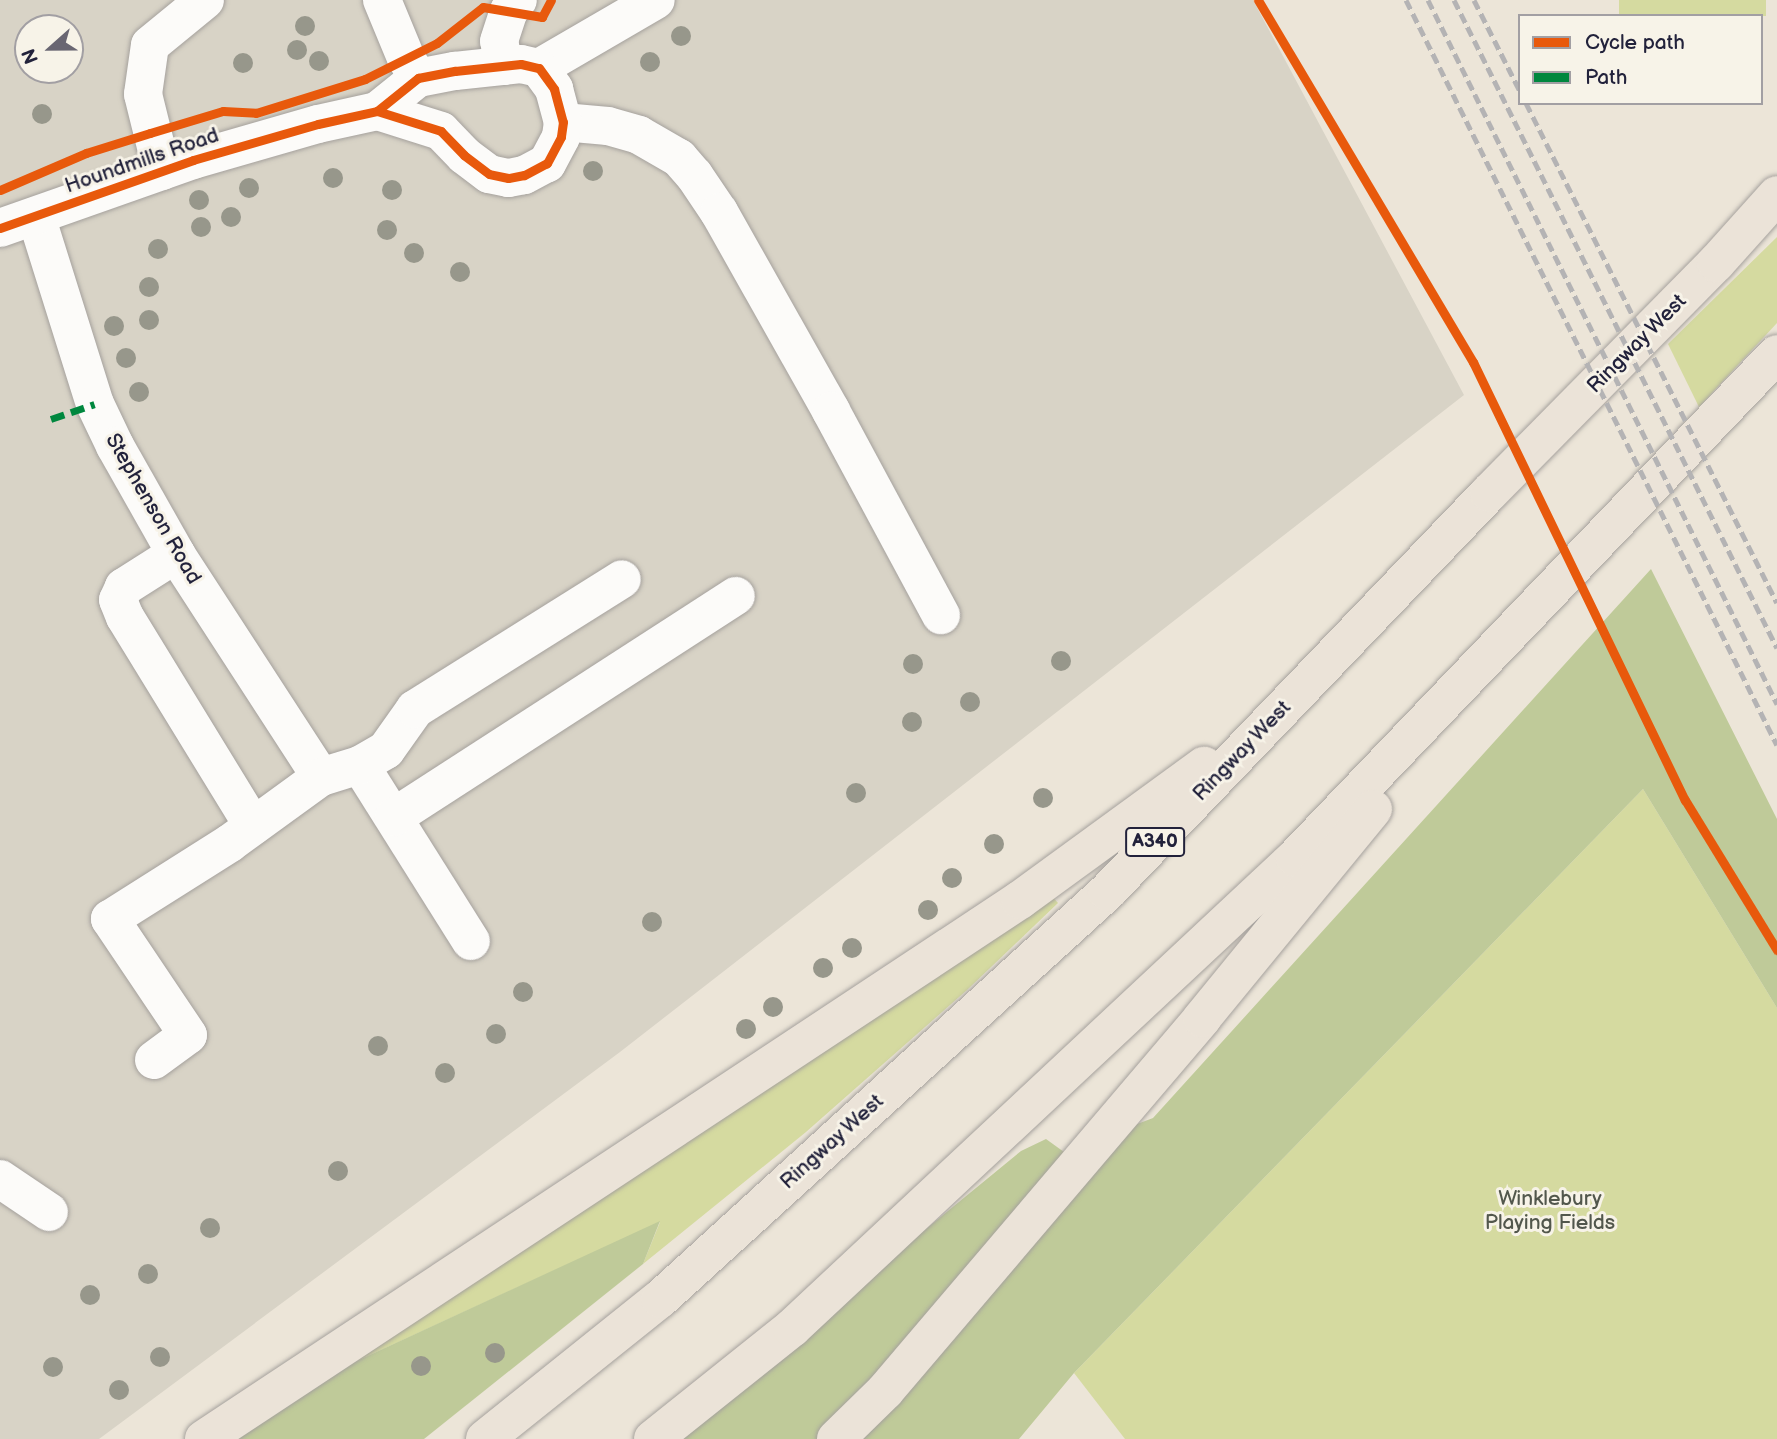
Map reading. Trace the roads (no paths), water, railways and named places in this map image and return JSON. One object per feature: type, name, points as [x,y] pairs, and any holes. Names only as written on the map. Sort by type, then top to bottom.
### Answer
[{"type":"main road","name":"Ringway West","points":[[485,1439],[660,1299],[1107,892],[1489,493],[1716,263],[1777,195]]},
{"type":"main road","points":[[653,1439],[792,1328],[1295,858],[1777,354]]},
{"type":"main road","points":[[836,1439],[885,1391],[1202,1018],[1550,594]]},
{"type":"main road","points":[[204,1439],[1009,907],[1283,708]]},
{"type":"street","points":[[162,171],[150,133],[143,94],[150,45],[205,0]]},
{"type":"street","points":[[382,0],[406,58],[418,78],[521,67],[656,0]]},
{"type":"street","points":[[518,0],[509,11],[499,41],[521,67],[554,89],[563,122],[608,126],[639,135],[679,158],[694,175],[719,212],[825,399],[941,615]]},
{"type":"street","name":"Houndmills Road","points":[[0,228],[162,171],[317,124],[377,111],[418,78]]},
{"type":"street","name":"Houndmills Road","points":[[377,111],[440,131],[464,155],[489,174],[508,178],[524,176],[547,163],[561,137],[563,122]]},
{"type":"street","name":"Stephenson Road","points":[[36,216],[95,404],[176,554],[321,777]]},
{"type":"street","points":[[176,554],[124,587],[118,600],[125,617],[253,826]]},
{"type":"street","points":[[154,1060],[188,1035],[110,919],[253,826],[321,777],[360,765],[386,750],[415,709],[622,579]]},
{"type":"street","points":[[394,817],[736,596]]},
{"type":"street","points":[[360,765],[471,941]]},
{"type":"street","points":[[0,1179],[49,1212]]},
{"type":"railway","points":[[1406,0],[1777,745]]},
{"type":"railway","points":[[1428,0],[1777,704]]},
{"type":"railway","points":[[1454,0],[1777,648]]},
{"type":"railway","points":[[1474,0],[1518,87]]},
{"type":"railway","points":[[1527,105],[1777,603]]},
{"type":"park label","name":"Winklebury Playing Fields","points":[[1550,1211]]}]
